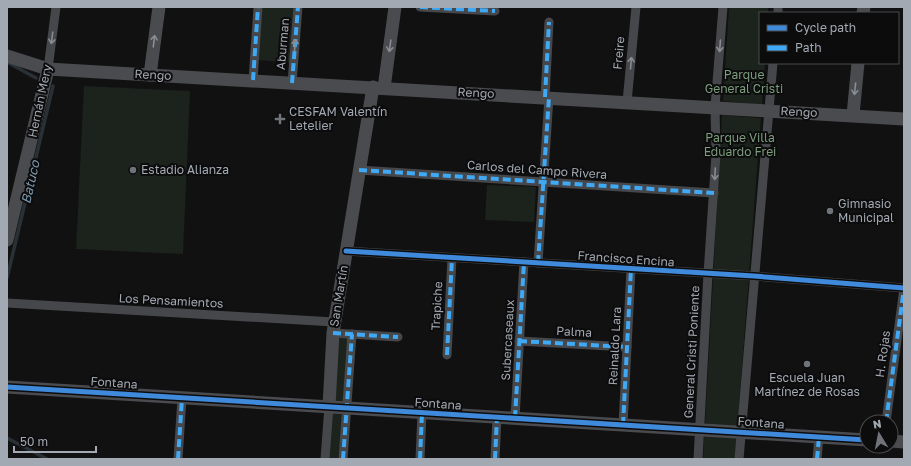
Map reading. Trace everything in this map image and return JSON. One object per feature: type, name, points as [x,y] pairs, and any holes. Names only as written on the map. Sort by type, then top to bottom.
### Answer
[{"type":"street","name":"Hernán Mery","points":[[7,240],[48,69],[56,7]]},
{"type":"street","points":[[150,74],[159,7]]},
{"type":"street","points":[[253,80],[258,7]]},
{"type":"street","name":"Aburman","points":[[292,83],[298,7]]},
{"type":"street","name":"San Martín","points":[[325,459],[334,328],[359,170],[395,7]]},
{"type":"street","points":[[420,7],[495,11]]},
{"type":"street","name":"Freire","points":[[627,102],[636,7]]},
{"type":"street","name":"General Cristi Poniente","points":[[698,459],[716,154],[715,107],[723,7]]},
{"type":"street","points":[[538,263],[547,97],[549,22]]},
{"type":"street","name":"Rengo","points":[[7,56],[31,65],[48,69],[904,119]]},
{"type":"street","points":[[739,459],[773,64]]},
{"type":"street","points":[[853,115],[858,64]]},
{"type":"street","name":"Carlos del Campo Rivera","points":[[359,170],[714,193]]},
{"type":"street","name":"Francisco Encina","points":[[346,251],[754,276],[904,288]]},
{"type":"street","name":"Trapiche","points":[[447,355],[452,258]]},
{"type":"street","name":"Subercaseaux","points":[[515,418],[524,262]]},
{"type":"street","name":"Reinaldo Lara","points":[[624,425],[631,269]]},
{"type":"street","name":"H. Rojas","points":[[887,414],[904,288]]},
{"type":"street","name":"Los Pensamientos","points":[[7,303],[334,328],[352,334],[398,337]]},
{"type":"street","name":"San Martín","points":[[343,459],[352,334]]},
{"type":"street","name":"Palma","points":[[520,341],[627,347]]},
{"type":"street","name":"Fontana","points":[[7,387],[859,440]]},
{"type":"street","points":[[178,459],[182,398]]},
{"type":"street","points":[[420,459],[422,413]]},
{"type":"street","points":[[495,459],[497,417]]},
{"type":"street","points":[[817,459],[819,437]]},
{"type":"green space","points":[[262,7],[296,7],[291,63],[258,60]]},
{"type":"green space","name":"Parque General Cristi","points":[[729,7],[768,7],[768,12],[759,12],[759,64],[765,64],[762,105],[723,101]]},
{"type":"green space","name":"Estadio Alianza","points":[[84,86],[190,91],[183,254],[76,249]]},
{"type":"green space","name":"Parque Villa Eduardo Frei","points":[[722,115],[761,118],[735,459],[703,459]]},
{"type":"green space","points":[[487,185],[536,187],[534,222],[485,220]]},
{"type":"green space","points":[[336,337],[348,338],[340,459],[329,459]]},
{"type":"waterway","name":"Batuco","points":[[7,62],[36,78]]},
{"type":"waterway","name":"Batuco","points":[[7,278],[53,86]]},
{"type":"waterway","name":"Batuco","points":[[7,438],[47,459]]},
{"type":"marked path","points":[[253,80],[258,7]]},
{"type":"marked path","points":[[292,83],[298,7]]},
{"type":"marked path","points":[[420,7],[495,11]]},
{"type":"marked path","points":[[545,97],[549,22]]},
{"type":"marked path","points":[[538,263],[549,97]]},
{"type":"marked path","points":[[359,170],[714,193]]},
{"type":"marked path","points":[[447,355],[452,258]]},
{"type":"marked path","points":[[515,418],[524,262]]},
{"type":"marked path","points":[[623,425],[631,269]]},
{"type":"marked path","points":[[887,414],[904,288]]},
{"type":"marked path","points":[[333,333],[398,337]]},
{"type":"marked path","points":[[343,459],[352,334]]},
{"type":"marked path","points":[[519,341],[627,347]]},
{"type":"marked path","points":[[178,459],[182,398]]},
{"type":"marked path","points":[[420,459],[422,413]]},
{"type":"marked path","points":[[495,459],[497,417]]},
{"type":"marked path","points":[[817,459],[819,437]]},
{"type":"cycle path","points":[[346,251],[754,276],[904,288]]},
{"type":"cycle path","points":[[7,387],[859,440]]},
{"type":"place","name":"CESFAM Valentín Letelier","points":[[280,119]]},
{"type":"place","name":"Estadio Alianza","points":[[133,170]]},
{"type":"place","name":"Gimnasio Municipal","points":[[830,211]]},
{"type":"place","name":"Escuela Juan Martínez de Rosas","points":[[807,364]]}]
